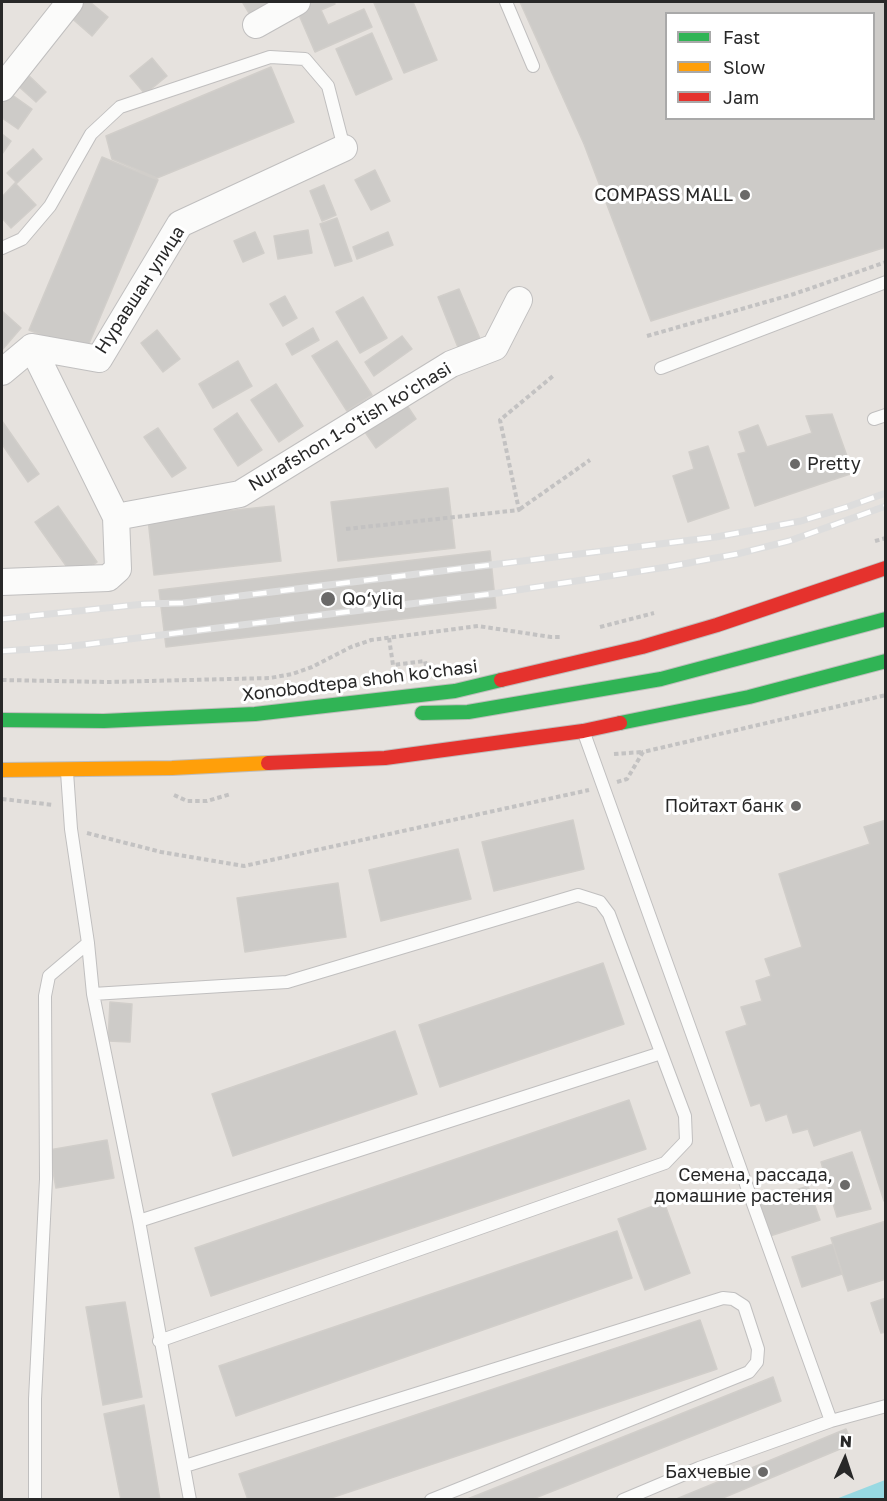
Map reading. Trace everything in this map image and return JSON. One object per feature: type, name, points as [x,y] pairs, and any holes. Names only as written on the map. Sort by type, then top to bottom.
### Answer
[{"type":"highway","name":"Xonobodtepa shoh ko'chasi","points":[[2,720],[104,721],[255,714],[455,691],[642,647],[717,625],[885,568]]},
{"type":"highway","points":[[409,713],[468,712],[601,690],[721,665],[885,619]]},
{"type":"highway","points":[[2,770],[67,771],[235,766],[385,758],[583,731],[749,698],[885,661]]},
{"type":"highway","points":[[255,714],[386,713]]},
{"type":"street","points":[[2,88],[70,2]]},
{"type":"street","points":[[256,25],[297,2]]},
{"type":"street","name":"Нуравшан улица","points":[[32,347],[99,359],[180,224],[344,148]]},
{"type":"street","name":"Nurafshon 1-o'tish ko'chasi","points":[[116,517],[240,494],[451,364],[495,347],[519,300]]},
{"type":"street","points":[[2,372],[32,347],[116,517],[118,569],[108,578],[2,582]]},
{"type":"lane","points":[[506,2],[533,66]]},
{"type":"lane","points":[[2,248],[22,239],[50,206],[91,134],[120,107],[270,57],[305,59],[327,86],[344,148]]},
{"type":"lane","points":[[661,368],[885,282]]},
{"type":"lane","points":[[583,731],[831,1421]]},
{"type":"lane","points":[[67,771],[71,829],[93,994],[139,1221],[159,1341],[190,1500]]},
{"type":"lane","points":[[93,994],[287,982],[578,895],[600,902],[609,914],[685,1116],[686,1141],[665,1163],[159,1341]]},
{"type":"lane","points":[[35,1500],[35,1399],[45,1179],[45,996],[49,976],[88,943]]},
{"type":"lane","points":[[139,1221],[661,1053]]},
{"type":"lane","points":[[185,1466],[723,1299],[733,1299],[744,1306],[758,1349],[757,1362],[749,1372],[431,1500]]},
{"type":"lane","points":[[624,1500],[699,1468],[831,1421],[885,1406]]},
{"type":"path","points":[[647,336],[794,294],[885,262]]},
{"type":"path","points":[[519,510],[500,420],[553,376]]},
{"type":"path","points":[[346,529],[519,510],[590,460]]},
{"type":"path","points":[[874,542],[885,538]]},
{"type":"path","points":[[353,596],[385,592]]},
{"type":"path","points":[[596,628],[663,611]]},
{"type":"path","points":[[2,681],[108,682],[270,678],[312,667],[362,642],[388,638],[478,626],[551,637],[563,636]]},
{"type":"path","points":[[388,638],[393,665],[425,661],[426,666]]},
{"type":"path","points":[[71,829],[161,852],[244,866],[602,788],[627,779],[643,752],[885,695]]},
{"type":"water","points":[[885,1480],[885,1499],[836,1499]]},
{"type":"building","points":[[79,2],[90,2],[108,17],[92,36],[68,15]]},
{"type":"building","points":[[281,2],[252,18],[243,3]]},
{"type":"building","points":[[310,2],[334,2],[335,4],[321,10],[328,25],[364,9],[372,27],[315,52],[296,8]]},
{"type":"building","points":[[413,2],[437,60],[404,73],[374,3]]},
{"type":"building","name":"COMPASS MALL","points":[[520,2],[886,2],[886,247],[651,321],[584,144]]},
{"type":"building","points":[[372,33],[392,79],[356,95],[336,49]]},
{"type":"building","points":[[152,58],[167,76],[145,94],[130,76]]},
{"type":"building","points":[[271,67],[294,122],[157,178],[112,159],[106,136]]},
{"type":"building","points":[[26,73],[46,92],[36,102],[16,84]]},
{"type":"building","points":[[8,92],[32,109],[18,129],[2,118],[2,101]]},
{"type":"building","points":[[2,134],[11,141],[2,154]]},
{"type":"building","points":[[33,149],[42,159],[17,183],[7,173]]},
{"type":"building","points":[[102,157],[158,180],[85,353],[29,330]]},
{"type":"building","points":[[375,170],[390,201],[371,210],[355,180]]},
{"type":"building","points":[[15,183],[36,205],[11,228],[2,218],[2,197]]},
{"type":"building","points":[[324,185],[336,215],[322,221],[310,191]]},
{"type":"building","points":[[337,218],[352,261],[335,266],[320,224]]},
{"type":"building","points":[[308,230],[312,253],[278,259],[274,236]]},
{"type":"building","points":[[255,232],[264,253],[243,262],[234,241]]},
{"type":"building","points":[[388,232],[393,245],[357,259],[353,247]]},
{"type":"building","points":[[459,289],[483,346],[461,355],[438,297]]},
{"type":"building","points":[[285,296],[297,318],[283,326],[270,304]]},
{"type":"building","points":[[363,297],[387,338],[360,353],[336,312]]},
{"type":"building","points":[[2,311],[21,328],[2,350]]},
{"type":"building","points":[[313,328],[319,340],[292,355],[286,344]]},
{"type":"building","points":[[157,330],[180,359],[163,372],[141,343]]},
{"type":"building","points":[[402,336],[412,349],[374,376],[365,362]]},
{"type":"building","points":[[337,341],[372,395],[347,411],[312,356]]},
{"type":"building","points":[[238,361],[252,386],[213,408],[199,384]]},
{"type":"building","points":[[276,384],[303,426],[279,442],[251,400]]},
{"type":"building","points":[[406,404],[416,419],[376,448],[365,432]]},
{"type":"building","points":[[237,413],[262,450],[238,466],[214,429]]},
{"type":"building","name":"Pretty","points":[[832,414],[853,473],[755,506],[738,454],[746,452],[739,432],[758,425],[767,447],[812,433],[806,416]]},
{"type":"building","points":[[2,421],[39,474],[28,482],[2,444]]},
{"type":"building","points":[[158,428],[186,468],[172,477],[144,437]]},
{"type":"building","points":[[708,446],[729,508],[688,522],[673,476],[694,469],[689,452]]},
{"type":"building","points":[[448,488],[455,548],[338,561],[331,502]]},
{"type":"building","points":[[58,506],[97,562],[74,577],[35,522]]},
{"type":"building","points":[[274,506],[281,561],[154,575],[148,519]]},
{"type":"building","points":[[490,551],[496,608],[166,647],[159,590]]},
{"type":"building","points":[[573,820],[584,869],[494,891],[482,842]]},
{"type":"building","points":[[886,820],[886,1201],[884,1201],[861,1130],[814,1146],[808,1129],[793,1133],[787,1114],[766,1121],[760,1103],[751,1106],[726,1032],[747,1025],[741,1007],[762,1001],[756,981],[771,976],[765,959],[802,947],[779,874],[870,844],[864,827]]},
{"type":"building","points":[[458,849],[471,899],[381,921],[369,870]]},
{"type":"building","points":[[338,883],[346,937],[245,952],[237,898]]},
{"type":"building","points":[[603,963],[624,1024],[440,1087],[419,1025]]},
{"type":"building","points":[[110,1002],[132,1004],[130,1042],[108,1041]]},
{"type":"building","points":[[395,1031],[417,1094],[233,1156],[212,1094]]},
{"type":"building","points":[[629,1100],[646,1149],[211,1296],[195,1248]]},
{"type":"building","points":[[107,1140],[114,1178],[56,1188],[49,1150]]},
{"type":"building","name":"Семена, рассада, домашние растения","points":[[852,1152],[871,1209],[837,1217],[821,1162]]},
{"type":"building","points":[[808,1186],[820,1220],[770,1236],[759,1202]]},
{"type":"building","points":[[664,1202],[690,1273],[645,1290],[618,1219]]},
{"type":"building","points":[[886,1221],[886,1279],[848,1291],[831,1238]]},
{"type":"building","points":[[617,1231],[632,1278],[236,1416],[219,1366]]},
{"type":"building","points":[[833,1244],[842,1274],[802,1287],[792,1257]]},
{"type":"building","points":[[886,1298],[886,1332],[881,1333],[871,1303]]},
{"type":"building","points":[[125,1302],[142,1397],[103,1405],[86,1307]]},
{"type":"building","points":[[700,1320],[717,1369],[325,1500],[248,1500],[239,1474]]},
{"type":"building","points":[[773,1377],[781,1401],[530,1500],[465,1500]]},
{"type":"building","points":[[144,1405],[160,1500],[121,1500],[104,1414]]},
{"type":"building","name":"Бахчевые","points":[[846,1429],[852,1444],[718,1500],[674,1500]]},
{"type":"railway","points":[[2,619],[144,604],[183,603],[716,537],[801,521],[886,493]]},
{"type":"railway","points":[[2,651],[65,647],[498,593],[667,567],[737,554],[789,541],[886,506]]},
{"type":"traffic: fast","points":[[422,713],[468,712],[661,679],[886,619]]},
{"type":"traffic: fast","points":[[620,723],[749,697],[886,661]]},
{"type":"traffic: fast","points":[[2,720],[104,721],[255,714],[455,691],[501,680]]},
{"type":"traffic: slow","points":[[2,770],[172,768],[268,763]]},
{"type":"traffic: jam","points":[[501,680],[642,647],[717,625],[886,568]]},
{"type":"traffic: jam","points":[[268,763],[385,758],[583,731],[620,723]]},
{"type":"place","name":"COMPASS MALL","points":[[745,195]]},
{"type":"place","name":"Pretty","points":[[795,464]]},
{"type":"place","name":"Qo‘yliq","points":[[328,599]]},
{"type":"place","name":"Пойтахт банк","points":[[796,806]]},
{"type":"place","name":"Семена, рассада, домашние растения","points":[[845,1185]]},
{"type":"place","name":"Бахчевые","points":[[763,1472]]}]
